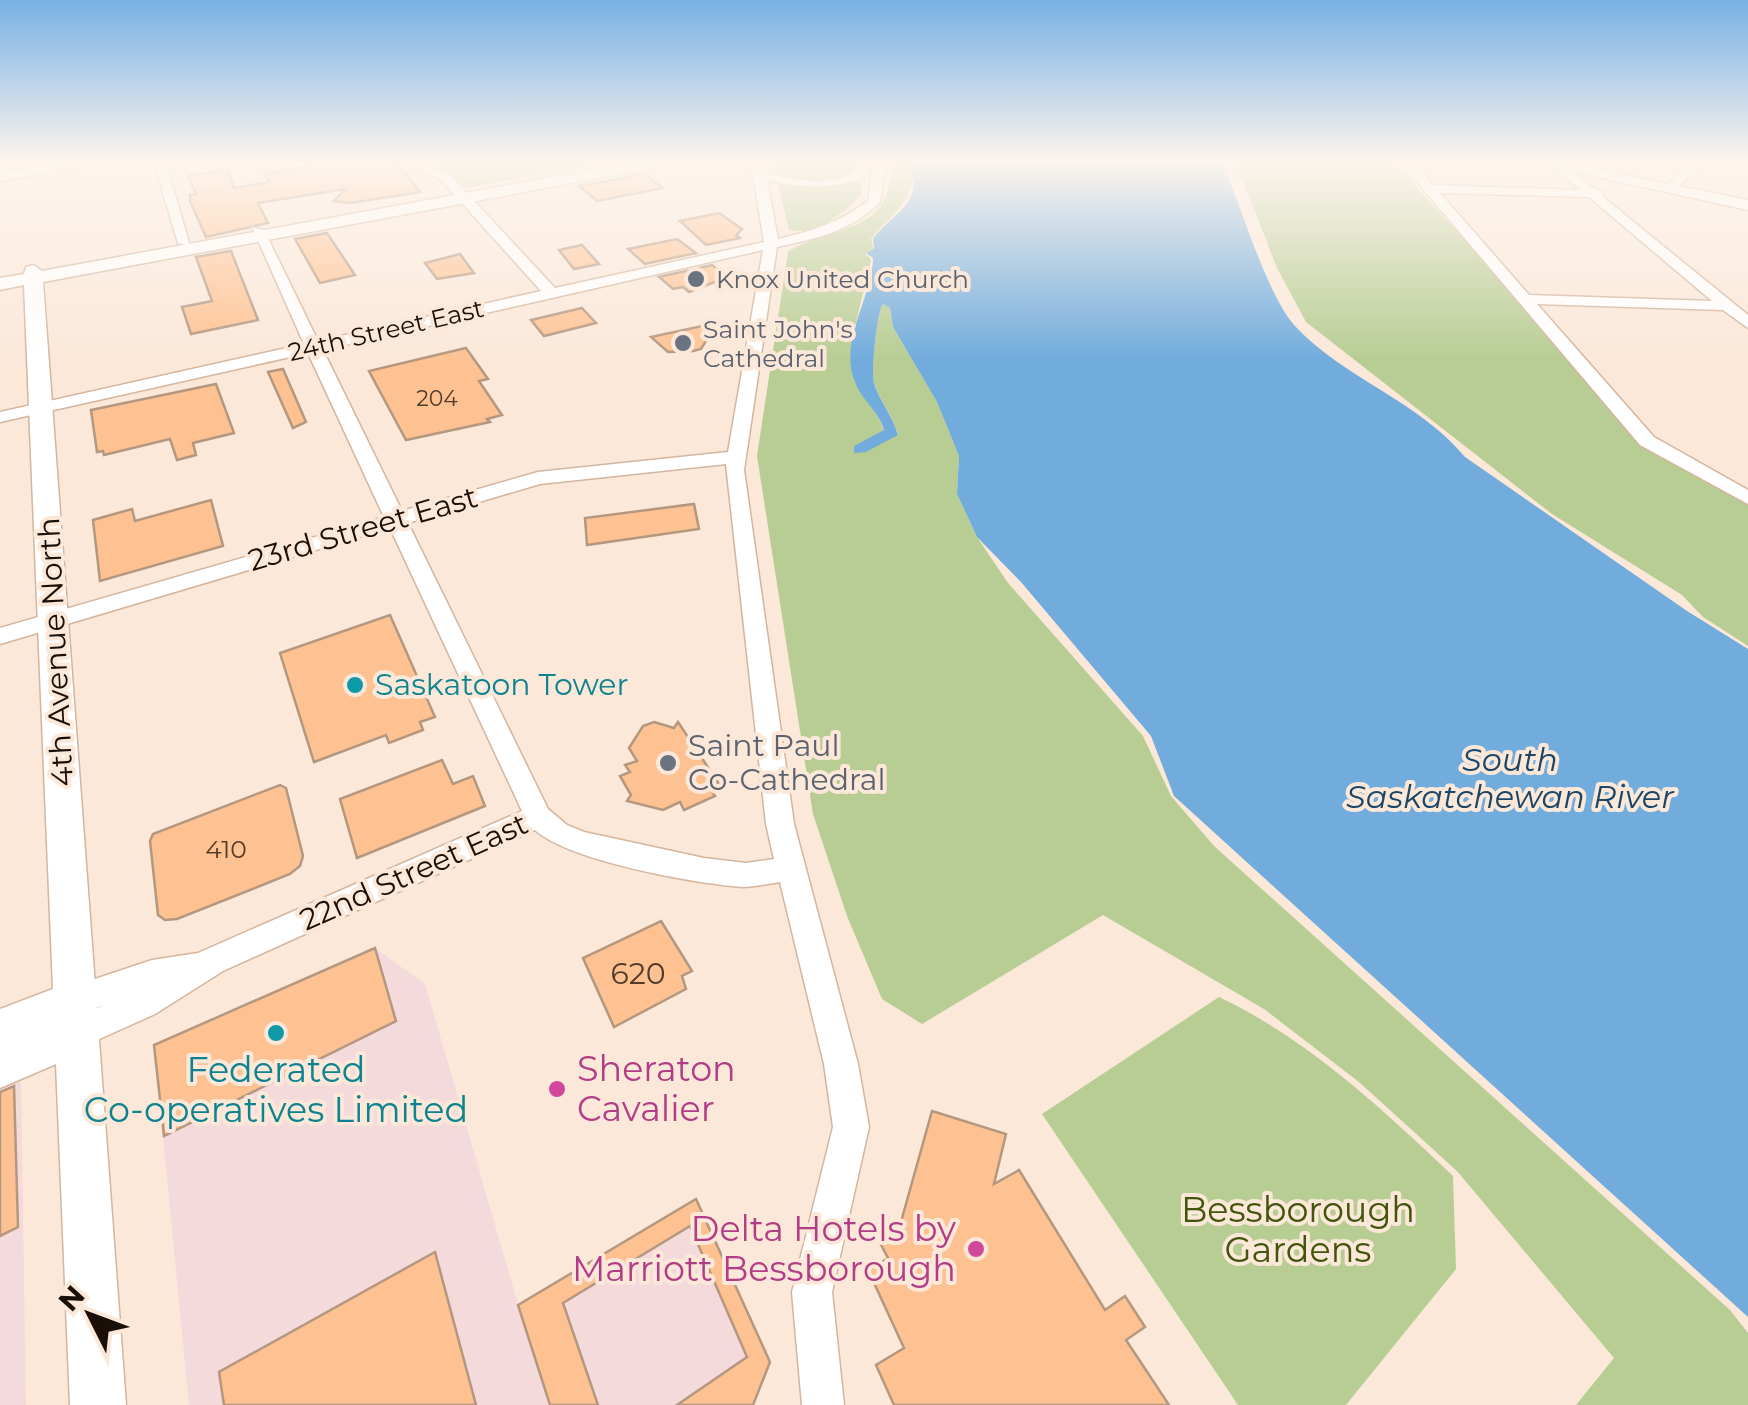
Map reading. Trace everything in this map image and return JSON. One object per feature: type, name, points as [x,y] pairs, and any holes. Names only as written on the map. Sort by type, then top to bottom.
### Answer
[{"type":"main road","points":[[0,280],[283,229]]},
{"type":"main road","points":[[34,274],[185,243],[259,233]]},
{"type":"main road","name":"4th Avenue North","points":[[34,274],[98,1405]]},
{"type":"main road","name":"22nd Street East","points":[[0,1029],[74,1018]]},
{"type":"main road","name":"22nd Street East","points":[[0,1067],[74,1018]]},
{"type":"street","points":[[180,229],[185,243]]},
{"type":"street","points":[[480,229],[532,297]]},
{"type":"street","points":[[487,229],[551,293]]},
{"type":"street","points":[[769,229],[772,244],[734,458],[780,824],[840,1064],[851,1128],[812,1292],[823,1405]]},
{"type":"street","points":[[772,244],[811,229]]},
{"type":"street","points":[[772,244],[829,229]]},
{"type":"street","points":[[1464,229],[1647,441],[1748,498]]},
{"type":"street","points":[[1639,229],[1727,306]]},
{"type":"street","points":[[1643,229],[1747,312]]},
{"type":"street","points":[[259,233],[538,816]]},
{"type":"street","name":"24th Street East","points":[[0,417],[772,244]]},
{"type":"street","points":[[1524,300],[1727,306],[1747,312]]},
{"type":"street","name":"23rd Street East","points":[[0,636],[559,474],[734,458]]},
{"type":"street","name":"22nd Street East","points":[[74,1018],[144,1003],[212,961],[538,816],[557,833],[580,843],[704,870],[746,874],[791,869]]},
{"type":"shaded area","points":[[375,948],[425,984],[518,1304],[696,1199],[770,1362],[753,1405],[189,1405],[154,1045]]},
{"type":"shaded area","points":[[21,1081],[26,1405],[0,1405],[0,1090]]},
{"type":"green space","points":[[845,229],[880,229],[871,239],[873,248],[865,253],[871,260],[856,322],[852,371],[884,431],[855,446],[898,434],[874,383],[875,342],[883,304],[890,308],[893,327],[937,402],[959,456],[957,494],[977,537],[1008,583],[1143,736],[1171,796],[1214,846],[1730,1310],[1748,1333],[1748,1405],[1576,1405],[1614,1358],[1457,1171],[1359,1082],[1264,1009],[1103,915],[922,1024],[882,999],[847,916],[813,814],[757,456],[788,252]]},
{"type":"green space","points":[[1262,229],[1454,229],[1648,443],[1748,499],[1748,646],[1703,617],[1682,595],[1552,514],[1306,322],[1277,268]]},
{"type":"green space","name":"Bessborough Gardens","points":[[1219,997],[1314,1055],[1453,1176],[1456,1269],[1346,1405],[1238,1405],[1042,1114]]},
{"type":"water","name":"South Saskatchewan River","points":[[883,229],[1248,229],[1276,297],[1296,327],[1315,345],[1426,420],[1465,457],[1748,649],[1748,1317],[1174,796],[1151,736],[1021,582],[977,537],[957,494],[959,456],[937,402],[893,327],[890,308],[883,304],[875,342],[874,383],[898,435],[866,452],[854,453],[854,446],[884,430],[855,382],[851,367],[853,335],[872,272],[873,258],[866,253],[874,248],[873,239]]},
{"type":"building","points":[[202,229],[243,229],[206,237]]},
{"type":"building","points":[[688,229],[742,229],[736,235],[740,238],[706,245]]},
{"type":"building","points":[[327,233],[355,275],[320,283],[295,239]]},
{"type":"building","points":[[677,239],[696,253],[645,264],[628,249]]},
{"type":"building","points":[[582,245],[599,264],[574,269],[559,250]]},
{"type":"building","points":[[231,251],[258,320],[191,334],[182,307],[212,301],[196,257]]},
{"type":"building","points":[[460,254],[474,273],[437,279],[425,263]]},
{"type":"building","name":"Knox United Church","points":[[712,265],[728,277],[689,292],[683,287],[673,289],[659,277]]},
{"type":"building","points":[[582,308],[596,323],[544,336],[531,320]]},
{"type":"building","points":[[702,326],[711,333],[701,349],[693,351],[668,352],[651,337]]},
{"type":"building","points":[[466,348],[488,379],[479,381],[502,415],[487,419],[490,422],[406,440],[369,371]]},
{"type":"building","points":[[283,369],[306,422],[293,428],[268,372]]},
{"type":"building","points":[[216,384],[234,433],[193,443],[196,455],[177,460],[170,439],[104,455],[103,451],[97,452],[91,410]]},
{"type":"building","points":[[211,500],[223,546],[100,581],[93,520],[132,509],[135,521]]},
{"type":"building","points":[[694,504],[699,529],[587,545],[585,518]]},
{"type":"building","name":"Saskatoon Tower","points":[[390,615],[435,717],[420,722],[423,730],[389,743],[386,735],[314,762],[280,653]]},
{"type":"building","name":"Saint Paul Co-Cathedral","points":[[654,722],[674,728],[678,722],[719,784],[710,788],[715,796],[684,810],[680,802],[663,810],[627,801],[631,795],[620,776],[630,772],[625,765],[637,761],[629,748],[643,726]]},
{"type":"building","points":[[442,760],[453,784],[473,776],[485,806],[357,858],[340,799]]},
{"type":"building","points":[[280,785],[286,788],[303,856],[300,866],[290,874],[177,919],[165,920],[158,915],[150,841],[153,834]]},
{"type":"building","points":[[661,921],[692,971],[682,976],[686,989],[614,1027],[583,958]]},
{"type":"building","name":"Federated Co-operatives Limited","points":[[375,948],[396,1021],[164,1136],[154,1045]]},
{"type":"building","points":[[14,1086],[18,1227],[0,1236],[0,1092]]},
{"type":"building","name":"Delta Hotels by Marriott Bessborough","points":[[932,1111],[1006,1134],[994,1184],[1019,1170],[1105,1310],[1125,1296],[1145,1327],[1126,1340],[1169,1405],[894,1405],[876,1365],[904,1348],[868,1270],[888,1258],[879,1241],[899,1229]]},
{"type":"building","points":[[696,1199],[770,1362],[753,1405],[677,1405],[747,1357],[690,1226],[563,1303],[598,1405],[550,1405],[518,1305]]},
{"type":"building","points":[[435,1252],[476,1405],[224,1405],[219,1372]]},
{"type":"place","name":"Knox United Church","points":[[696,279]]},
{"type":"place","name":"Saint John's Cathedral","points":[[683,343]]},
{"type":"place","name":"Saskatoon Tower","points":[[355,685]]},
{"type":"place","name":"Saint Paul Co-Cathedral","points":[[668,763]]},
{"type":"place","name":"Federated Co-operatives Limited","points":[[276,1033]]},
{"type":"place","name":"Sheraton Cavalier","points":[[557,1089]]},
{"type":"place","name":"Delta Hotels by Marriott Bessborough","points":[[976,1249]]}]
